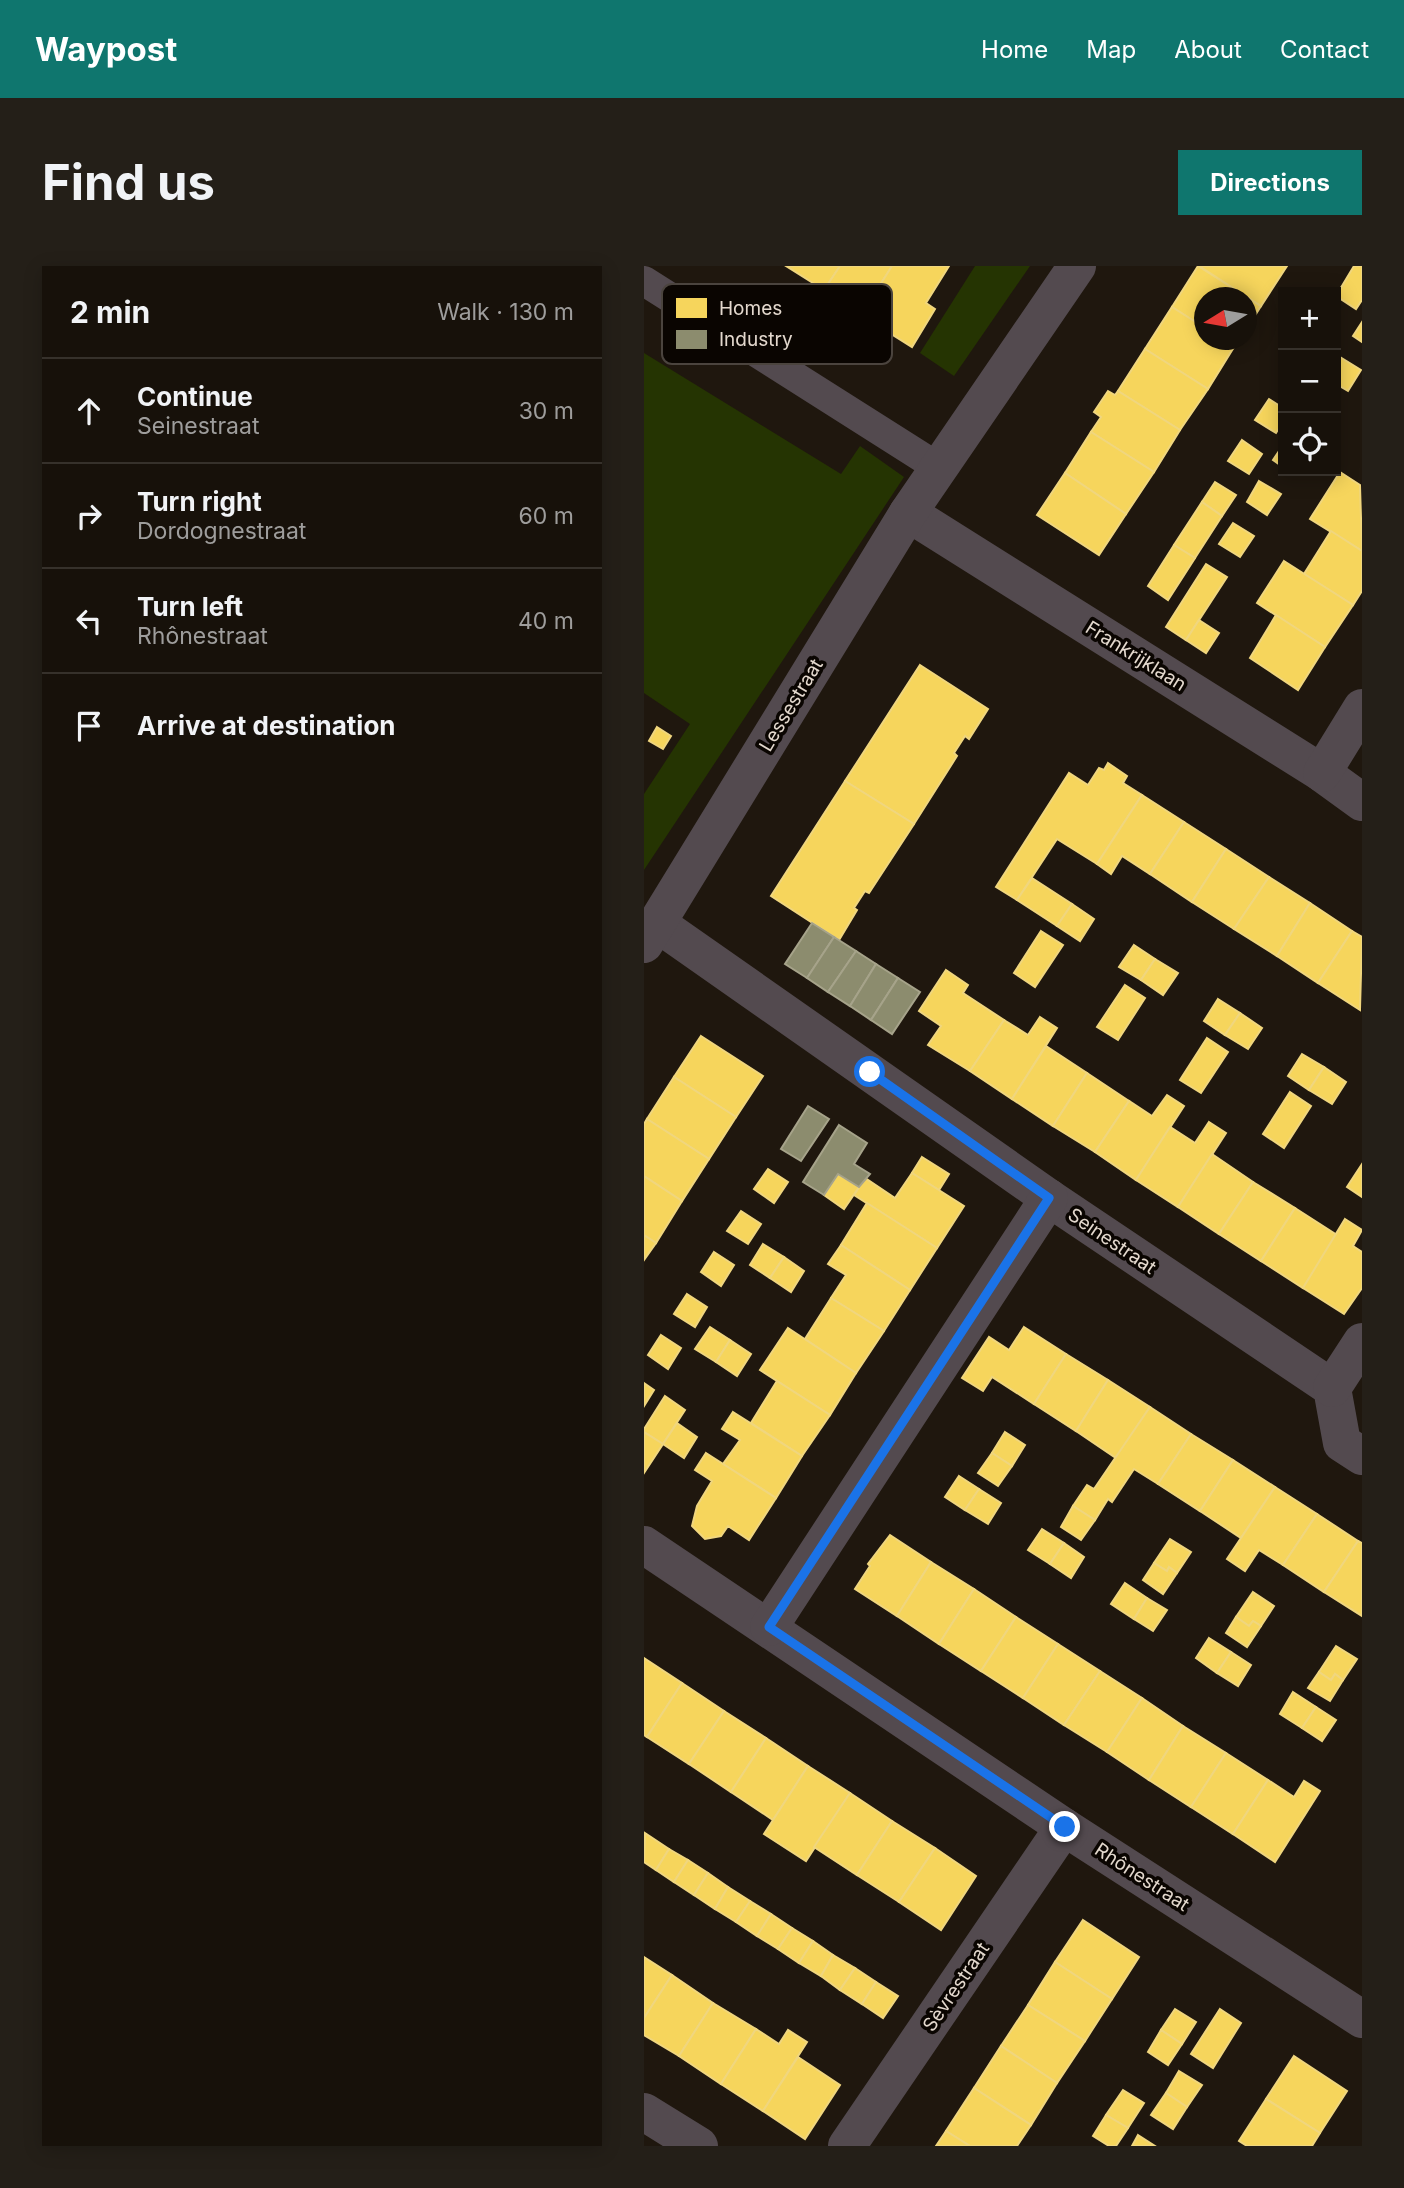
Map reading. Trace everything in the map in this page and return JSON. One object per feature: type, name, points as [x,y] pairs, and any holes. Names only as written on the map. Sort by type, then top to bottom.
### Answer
[{"type":"street","name":"Lessestraat","points":[[651,934],[908,513],[1077,266]]},
{"type":"street","name":"Frankrijklaan","points":[[908,513],[1322,772],[1362,802]]},
{"type":"street","points":[[1322,772],[1362,708]]},
{"type":"street","name":"Seinestraat","points":[[651,934],[1332,1388]]},
{"type":"street","points":[[769,1627],[1049,1198]]},
{"type":"street","points":[[1362,1342],[1332,1388],[1342,1443],[1362,1456]]},
{"type":"street","name":"Rhônestraat","points":[[644,1545],[1065,1827],[1362,2019]]},
{"type":"street","name":"Sèvrestraat","points":[[847,2146],[1065,1827]]},
{"type":"street","points":[[644,2112],[699,2146]]},
{"type":"lane","points":[[644,281],[662,292]]},
{"type":"lane","points":[[775,364],[939,468]]},
{"type":"green space","points":[[975,266],[1030,266],[954,376],[920,353]]},
{"type":"green space","points":[[644,353],[841,474],[860,446],[904,477],[644,870],[644,794],[690,724],[644,693]]},
{"type":"building: Homes","points":[[786,266],[840,266],[828,284],[814,284]]},
{"type":"building: Homes","points":[[840,266],[892,266],[881,284],[828,284]]},
{"type":"building: Homes","points":[[892,266],[949,266],[926,303],[935,309],[912,347],[892,334],[892,284],[881,284]]},
{"type":"building: Homes","points":[[1198,266],[1231,287],[1194,287],[1194,321],[1172,307]]},
{"type":"building: Homes","points":[[1199,266],[1287,266],[1261,306],[1257,303],[1257,287],[1232,287]]},
{"type":"building: Homes","points":[[1354,266],[1362,266],[1362,300],[1356,309],[1341,299],[1341,288]]},
{"type":"building: Homes","points":[[1172,307],[1194,321],[1194,350],[1232,350],[1208,389],[1145,349]]},
{"type":"building: Homes","points":[[1362,322],[1362,342],[1353,336]]},
{"type":"building: Homes","points":[[1145,349],[1208,389],[1180,430],[1118,391]]},
{"type":"building: Homes","points":[[1341,358],[1361,370],[1348,391],[1341,387]]},
{"type":"building: Homes","points":[[1108,391],[1115,395],[1118,391],[1180,430],[1154,472],[1091,432],[1101,417],[1094,412]]},
{"type":"building: Homes","points":[[1269,399],[1278,405],[1276,433],[1255,420]]},
{"type":"building: Homes","points":[[1091,432],[1154,472],[1126,514],[1065,473]]},
{"type":"building: Homes","points":[[1242,440],[1262,454],[1249,474],[1228,461]]},
{"type":"building: Homes","points":[[1065,473],[1126,514],[1099,555],[1037,515]]},
{"type":"building: Homes","points":[[1341,473],[1360,485],[1362,551],[1310,519]]},
{"type":"building: Homes","points":[[1259,481],[1281,494],[1267,515],[1247,502]]},
{"type":"building: Homes","points":[[1215,482],[1236,495],[1222,516],[1202,502]]},
{"type":"building: Homes","points":[[1202,502],[1222,516],[1195,558],[1174,545]]},
{"type":"building: Homes","points":[[1233,523],[1254,536],[1240,557],[1219,544]]},
{"type":"building: Homes","points":[[1331,531],[1362,551],[1362,591],[1353,605],[1304,574]]},
{"type":"building: Homes","points":[[1174,545],[1195,558],[1168,600],[1148,586]]},
{"type":"building: Homes","points":[[1284,561],[1353,605],[1325,647],[1257,603]]},
{"type":"building: Homes","points":[[1206,564],[1227,577],[1186,640],[1166,627]]},
{"type":"building: Homes","points":[[1276,615],[1325,647],[1298,690],[1250,658]]},
{"type":"building: Homes","points":[[1199,620],[1219,633],[1206,653],[1186,640]]},
{"type":"building: Homes","points":[[920,665],[988,709],[969,739],[965,736],[954,753],[957,756],[914,824],[845,781]]},
{"type":"building: Homes","points":[[657,727],[671,736],[663,749],[649,741]]},
{"type":"building: Homes","points":[[1108,763],[1127,776],[1123,783],[1142,795],[1097,864],[1057,839],[1017,900],[996,887],[1069,773],[1088,785],[1099,768],[1104,770]]},
{"type":"building: Homes","points":[[845,781],[914,824],[869,893],[865,891],[854,908],[857,910],[839,940],[771,896]]},
{"type":"building: Homes","points":[[1142,795],[1184,822],[1150,874],[1122,856],[1111,874],[1097,864]]},
{"type":"building: Homes","points":[[1184,822],[1226,849],[1192,902],[1150,874]]},
{"type":"building: Homes","points":[[1226,849],[1269,877],[1234,929],[1192,902]]},
{"type":"building: Homes","points":[[1269,877],[1310,903],[1277,956],[1234,929]]},
{"type":"building: Homes","points":[[1032,878],[1072,904],[1057,926],[1017,900]]},
{"type":"building: Homes","points":[[1310,903],[1352,931],[1318,983],[1277,956]]},
{"type":"building: Homes","points":[[1072,904],[1094,919],[1080,941],[1057,926]]},
{"type":"building: Homes","points":[[1041,931],[1063,945],[1035,987],[1014,973]]},
{"type":"building: Homes","points":[[1352,931],[1362,937],[1360,1010],[1318,983]]},
{"type":"building: Homes","points":[[1134,945],[1155,959],[1141,980],[1119,967]]},
{"type":"building: Homes","points":[[1155,959],[1178,973],[1163,995],[1141,980]]},
{"type":"building: Homes","points":[[946,970],[968,985],[963,993],[1004,1020],[970,1071],[928,1045],[941,1026],[919,1011]]},
{"type":"building: Homes","points":[[1125,985],[1145,998],[1118,1040],[1097,1027]]},
{"type":"building: Homes","points":[[1218,999],[1240,1013],[1225,1035],[1204,1021]]},
{"type":"building: Homes","points":[[1240,1013],[1262,1028],[1248,1049],[1225,1035]]},
{"type":"building: Homes","points":[[1040,1017],[1057,1028],[1012,1099],[970,1071],[1004,1020],[1028,1035]]},
{"type":"building: Homes","points":[[701,1036],[763,1076],[736,1117],[674,1077]]},
{"type":"building: Homes","points":[[1207,1038],[1228,1052],[1201,1093],[1180,1080]]},
{"type":"building: Homes","points":[[1046,1046],[1087,1073],[1053,1126],[1012,1099]]},
{"type":"building: Homes","points":[[1302,1054],[1324,1067],[1309,1090],[1288,1076]]},
{"type":"building: Homes","points":[[1324,1067],[1346,1082],[1332,1104],[1309,1090]]},
{"type":"building: Homes","points":[[1087,1073],[1129,1101],[1095,1152],[1053,1126]]},
{"type":"building: Homes","points":[[674,1077],[736,1117],[709,1159],[647,1119]]},
{"type":"building: Homes","points":[[1290,1092],[1311,1106],[1284,1148],[1263,1134]]},
{"type":"building: Homes","points":[[1167,1095],[1184,1106],[1136,1180],[1095,1152],[1129,1101],[1152,1116]]},
{"type":"building: Homes","points":[[647,1119],[709,1159],[682,1201],[644,1176],[644,1124]]},
{"type":"building: Homes","points":[[1209,1122],[1226,1133],[1178,1207],[1136,1180],[1170,1127],[1195,1143]]},
{"type":"building: Homes","points":[[1212,1154],[1253,1182],[1219,1234],[1178,1207]]},
{"type":"building: Homes","points":[[922,1157],[949,1174],[939,1190],[912,1173]]},
{"type":"building: Homes","points":[[1362,1164],[1362,1197],[1347,1187]]},
{"type":"building: Homes","points":[[768,1169],[788,1182],[774,1203],[754,1189]]},
{"type":"building: Homes","points":[[912,1173],[964,1206],[937,1248],[854,1195],[865,1178],[895,1198]]},
{"type":"building: Homes","points":[[838,1174],[859,1187],[844,1209],[824,1195]]},
{"type":"building: Homes","points":[[644,1176],[682,1201],[656,1243],[644,1235]]},
{"type":"building: Homes","points":[[1253,1182],[1295,1208],[1261,1261],[1219,1234]]},
{"type":"building: Homes","points":[[867,1203],[937,1248],[910,1290],[841,1245]]},
{"type":"building: Homes","points":[[1295,1208],[1337,1235],[1303,1288],[1261,1261]]},
{"type":"building: Homes","points":[[741,1211],[761,1224],[748,1244],[727,1231]]},
{"type":"building: Homes","points":[[1345,1219],[1362,1230],[1353,1246],[1362,1252],[1362,1288],[1344,1314],[1303,1288]]},
{"type":"building: Homes","points":[[644,1235],[656,1243],[644,1260]]},
{"type":"building: Homes","points":[[763,1244],[784,1257],[770,1278],[750,1265]]},
{"type":"building: Homes","points":[[841,1245],[910,1290],[884,1331],[831,1298],[846,1275],[828,1264]]},
{"type":"building: Homes","points":[[714,1252],[734,1265],[721,1286],[701,1272]]},
{"type":"building: Homes","points":[[784,1257],[804,1271],[791,1292],[770,1278]]},
{"type":"building: Homes","points":[[687,1294],[707,1307],[695,1327],[674,1314]]},
{"type":"building: Homes","points":[[831,1298],[884,1331],[856,1373],[805,1339]]},
{"type":"building: Homes","points":[[710,1327],[730,1340],[716,1362],[695,1349]]},
{"type":"building: Homes","points":[[1024,1327],[1066,1354],[1034,1404],[992,1377],[983,1391],[962,1378],[989,1337],[1009,1350]]},
{"type":"building: Homes","points":[[788,1328],[856,1373],[830,1415],[760,1370]]},
{"type":"building: Homes","points":[[661,1335],[681,1348],[668,1369],[648,1355]]},
{"type":"building: Homes","points":[[730,1340],[751,1354],[737,1376],[716,1362]]},
{"type":"building: Homes","points":[[1066,1354],[1108,1380],[1076,1431],[1034,1404]]},
{"type":"building: Homes","points":[[1108,1380],[1150,1407],[1116,1458],[1076,1431]]},
{"type":"building: Homes","points":[[777,1381],[830,1415],[802,1456],[751,1423]]},
{"type":"building: Homes","points":[[644,1383],[654,1390],[644,1406]]},
{"type":"building: Homes","points":[[665,1396],[685,1410],[663,1444],[644,1432],[644,1429]]},
{"type":"building: Homes","points":[[1150,1407],[1191,1434],[1158,1484],[1134,1469],[1112,1502],[1108,1499],[1095,1520],[1073,1506],[1087,1485],[1094,1489]]},
{"type":"building: Homes","points":[[733,1412],[802,1456],[776,1498],[723,1464],[740,1440],[722,1429]]},
{"type":"building: Homes","points":[[677,1423],[697,1437],[684,1458],[663,1444]]},
{"type":"building: Homes","points":[[644,1432],[663,1444],[644,1473]]},
{"type":"building: Homes","points":[[1005,1432],[1025,1445],[1012,1466],[992,1453]]},
{"type":"building: Homes","points":[[1191,1434],[1233,1460],[1200,1511],[1158,1484]]},
{"type":"building: Homes","points":[[706,1453],[776,1498],[749,1540],[728,1526],[721,1536],[705,1539],[692,1526],[697,1506],[712,1481],[695,1470]]},
{"type":"building: Homes","points":[[992,1453],[1012,1466],[998,1486],[978,1473]]},
{"type":"building: Homes","points":[[1233,1460],[1275,1487],[1241,1538],[1200,1511]]},
{"type":"building: Homes","points":[[959,1476],[979,1489],[965,1510],[945,1497]]},
{"type":"building: Homes","points":[[1275,1487],[1317,1514],[1283,1565],[1259,1550],[1245,1571],[1227,1559]]},
{"type":"building: Homes","points":[[979,1489],[1001,1503],[988,1524],[965,1510]]},
{"type":"building: Homes","points":[[1073,1506],[1095,1520],[1081,1540],[1061,1527]]},
{"type":"building: Homes","points":[[1317,1514],[1358,1541],[1324,1592],[1283,1565]]},
{"type":"building: Homes","points":[[1042,1529],[1064,1543],[1050,1564],[1028,1550]]},
{"type":"building: Homes","points":[[890,1535],[931,1562],[897,1616],[855,1589],[870,1566],[868,1564]]},
{"type":"building: Homes","points":[[1170,1539],[1191,1552],[1177,1573],[1169,1567],[1167,1571],[1154,1563]]},
{"type":"building: Homes","points":[[1358,1541],[1362,1543],[1362,1616],[1324,1592]]},
{"type":"building: Homes","points":[[1064,1543],[1084,1557],[1071,1578],[1050,1564]]},
{"type":"building: Homes","points":[[931,1562],[974,1589],[939,1644],[897,1616]]},
{"type":"building: Homes","points":[[1154,1563],[1167,1571],[1169,1567],[1177,1573],[1163,1594],[1143,1580]]},
{"type":"building: Homes","points":[[1125,1583],[1147,1598],[1134,1619],[1111,1604]]},
{"type":"building: Homes","points":[[974,1589],[1016,1617],[981,1671],[939,1644]]},
{"type":"building: Homes","points":[[1253,1592],[1274,1606],[1261,1626],[1253,1621],[1249,1626],[1236,1617]]},
{"type":"building: Homes","points":[[1147,1598],[1167,1610],[1153,1631],[1134,1619]]},
{"type":"building: Homes","points":[[1016,1617],[1058,1644],[1023,1698],[981,1671]]},
{"type":"building: Homes","points":[[1236,1617],[1249,1626],[1253,1621],[1261,1626],[1247,1647],[1226,1633]]},
{"type":"building: Homes","points":[[1209,1638],[1231,1652],[1217,1673],[1196,1658]]},
{"type":"building: Homes","points":[[1058,1644],[1100,1671],[1064,1725],[1023,1698]]},
{"type":"building: Homes","points":[[1336,1646],[1357,1659],[1343,1680],[1335,1674],[1331,1680],[1319,1672]]},
{"type":"building: Homes","points":[[1231,1652],[1251,1665],[1238,1686],[1217,1673]]},
{"type":"building: Homes","points":[[644,1658],[682,1683],[647,1737],[644,1735]]},
{"type":"building: Homes","points":[[1100,1671],[1142,1698],[1107,1752],[1064,1725]]},
{"type":"building: Homes","points":[[1319,1672],[1331,1680],[1335,1674],[1343,1680],[1330,1701],[1308,1688]]},
{"type":"building: Homes","points":[[682,1683],[724,1711],[689,1764],[647,1737]]},
{"type":"building: Homes","points":[[1293,1692],[1316,1707],[1302,1728],[1280,1714]]},
{"type":"building: Homes","points":[[1142,1698],[1183,1726],[1149,1780],[1107,1752]]},
{"type":"building: Homes","points":[[1316,1707],[1336,1720],[1322,1741],[1302,1728]]},
{"type":"building: Homes","points":[[724,1711],[766,1738],[731,1792],[689,1764]]},
{"type":"building: Homes","points":[[1183,1726],[1226,1753],[1191,1807],[1149,1780]]},
{"type":"building: Homes","points":[[766,1738],[808,1766],[773,1820],[731,1792]]},
{"type":"building: Homes","points":[[1226,1753],[1268,1780],[1233,1834],[1191,1807]]},
{"type":"building: Homes","points":[[808,1766],[850,1793],[806,1861],[764,1834]]},
{"type":"building: Homes","points":[[1268,1780],[1294,1797],[1304,1781],[1320,1791],[1275,1862],[1233,1834]]},
{"type":"building: Homes","points":[[850,1793],[892,1821],[857,1875],[814,1847]]},
{"type":"building: Homes","points":[[892,1821],[935,1848],[899,1902],[857,1875]]},
{"type":"building: Homes","points":[[645,1833],[669,1849],[656,1870],[644,1862]]},
{"type":"building: Homes","points":[[935,1848],[976,1876],[941,1930],[899,1902]]},
{"type":"building: Homes","points":[[669,1849],[688,1860],[674,1882],[656,1870]]},
{"type":"building: Homes","points":[[688,1860],[708,1873],[694,1895],[674,1882]]},
{"type":"building: Homes","points":[[708,1873],[728,1887],[715,1909],[694,1895]]},
{"type":"building: Homes","points":[[728,1887],[750,1901],[736,1922],[715,1909]]},
{"type":"building: Homes","points":[[750,1901],[771,1914],[757,1936],[736,1922]]},
{"type":"building: Homes","points":[[771,1914],[792,1928],[778,1949],[757,1936]]},
{"type":"building: Homes","points":[[1083,1920],[1139,1957],[1112,1999],[1055,1962]]},
{"type":"building: Homes","points":[[792,1928],[813,1941],[799,1963],[778,1949]]},
{"type":"building: Homes","points":[[813,1941],[833,1955],[821,1976],[799,1963]]},
{"type":"building: Homes","points":[[833,1955],[855,1968],[840,1990],[821,1976]]},
{"type":"building: Homes","points":[[644,1957],[672,1975],[644,2018]]},
{"type":"building: Homes","points":[[1055,1962],[1112,1999],[1085,2041],[1028,2005]]},
{"type":"building: Homes","points":[[855,1968],[876,1982],[862,2004],[840,1990]]},
{"type":"building: Homes","points":[[672,1975],[713,2003],[679,2056],[644,2035],[644,2018]]},
{"type":"building: Homes","points":[[876,1982],[898,1996],[883,2018],[862,2004]]},
{"type":"building: Homes","points":[[713,2003],[756,2029],[721,2084],[679,2056]]},
{"type":"building: Homes","points":[[1028,2005],[1085,2041],[1057,2083],[1001,2046]]},
{"type":"building: Homes","points":[[1175,2009],[1196,2022],[1182,2044],[1161,2030]]},
{"type":"building: Homes","points":[[1220,2009],[1241,2023],[1213,2068],[1191,2054]]},
{"type":"building: Homes","points":[[756,2029],[779,2044],[788,2030],[807,2042],[763,2111],[721,2084]]},
{"type":"building: Homes","points":[[1161,2030],[1182,2044],[1168,2065],[1148,2052]]},
{"type":"building: Homes","points":[[1001,2046],[1057,2083],[1031,2125],[974,2088]]},
{"type":"building: Homes","points":[[1294,2056],[1347,2091],[1320,2133],[1266,2099]]},
{"type":"building: Homes","points":[[798,2057],[840,2085],[805,2139],[763,2111]]},
{"type":"building: Homes","points":[[1179,2071],[1202,2085],[1187,2107],[1166,2093]]},
{"type":"building: Homes","points":[[974,2088],[1031,2125],[1017,2146],[970,2146],[946,2131]]},
{"type":"building: Homes","points":[[1123,2090],[1144,2103],[1128,2128],[1106,2115]]},
{"type":"building: Homes","points":[[1166,2093],[1187,2107],[1173,2129],[1151,2115]]},
{"type":"building: Homes","points":[[1266,2099],[1320,2133],[1312,2146],[1247,2146],[1239,2141]]},
{"type":"building: Homes","points":[[1106,2115],[1128,2128],[1116,2146],[1109,2146],[1093,2136]]},
{"type":"building: Homes","points":[[946,2131],[970,2146],[936,2146]]},
{"type":"building: Homes","points":[[1138,2135],[1155,2146],[1132,2146]]},
{"type":"building: Industry","points":[[812,923],[834,937],[807,978],[785,964]]},
{"type":"building: Industry","points":[[834,937],[856,951],[828,992],[807,978]]},
{"type":"building: Industry","points":[[856,951],[876,964],[850,1006],[828,992]]},
{"type":"building: Industry","points":[[876,964],[898,978],[871,1020],[850,1006]]},
{"type":"building: Industry","points":[[898,978],[920,992],[892,1034],[871,1020]]},
{"type":"building: Industry","points":[[808,1106],[829,1119],[801,1161],[781,1149]]},
{"type":"building: Industry","points":[[839,1125],[867,1143],[854,1164],[870,1174],[859,1187],[838,1174],[824,1195],[803,1182]]},
{"type":"route","points":[[870,1072],[1049,1198],[769,1627],[1065,1827]]}]
